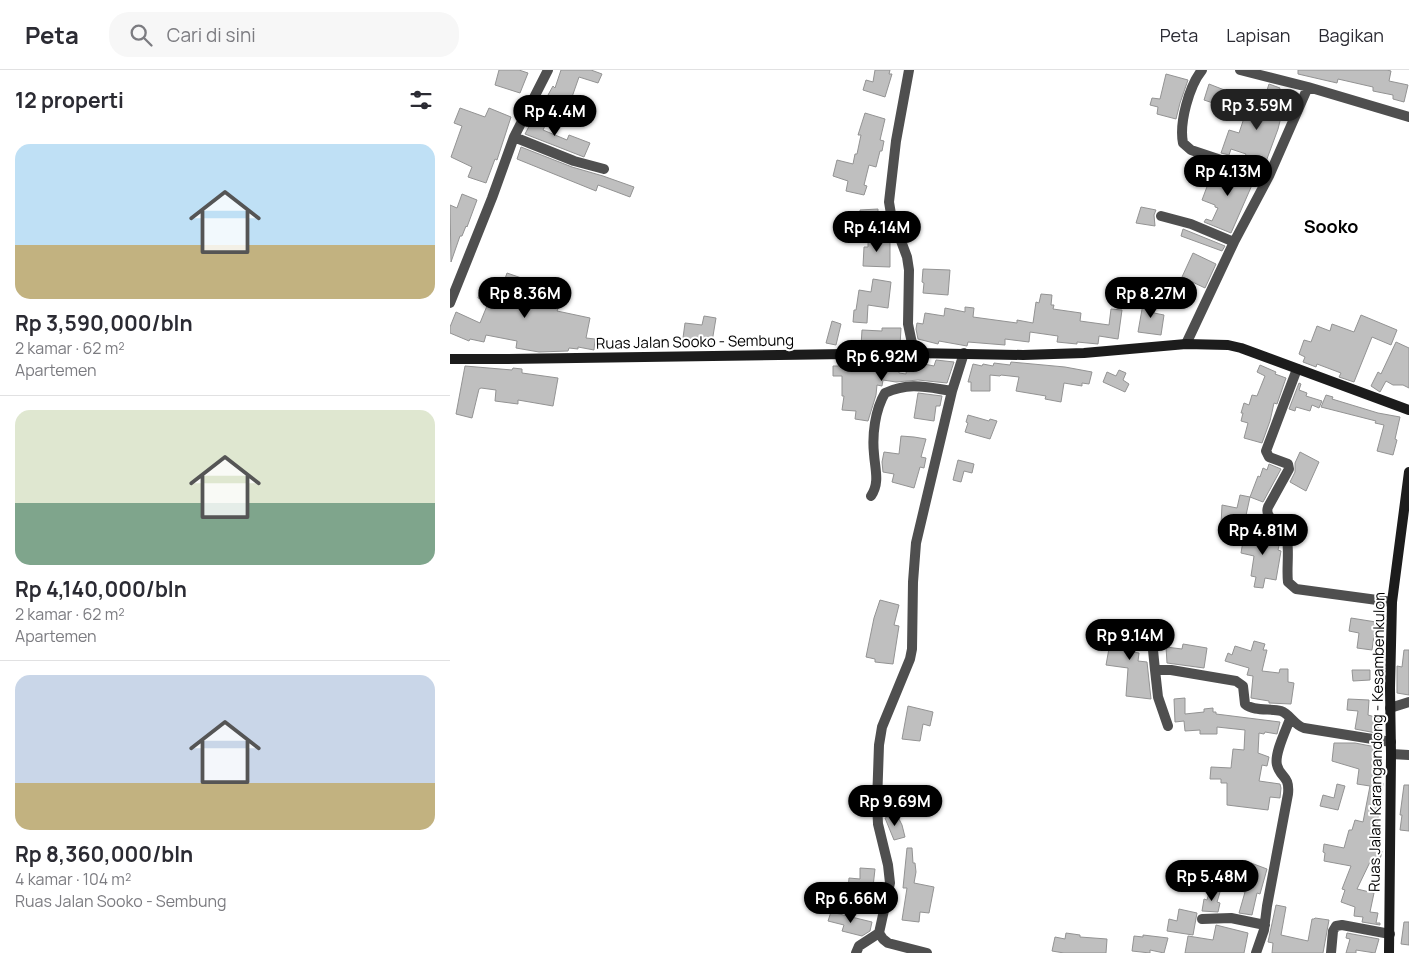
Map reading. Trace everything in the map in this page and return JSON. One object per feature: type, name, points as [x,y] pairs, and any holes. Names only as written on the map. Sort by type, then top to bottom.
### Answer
[{"type":"main road","name":"Ruas Jalan Sooko - Sembung","points":[[450,359],[503,360],[914,353],[1023,355],[1084,353],[1186,344],[1235,346],[1409,410]]},
{"type":"main road","name":"Ruas Jalan Karangandong - Kesambenkulon","points":[[1389,953],[1392,602],[1406,510],[1409,472]]},
{"type":"street","points":[[450,303],[492,198],[514,136],[548,70]]},
{"type":"street","points":[[909,70],[896,141],[889,202],[909,270],[908,324],[914,353]]},
{"type":"street","points":[[1202,70],[1191,89],[1185,112],[1182,134],[1183,143],[1191,150],[1269,176]]},
{"type":"street","points":[[1240,70],[1308,87],[1409,117]]},
{"type":"street","points":[[1186,344],[1234,242],[1269,176],[1308,87]]},
{"type":"street","points":[[514,136],[574,161],[604,169]]},
{"type":"street","points":[[1162,216],[1191,224],[1234,242]]},
{"type":"street","points":[[856,953],[859,946],[879,932],[890,883],[890,875],[878,824],[879,745],[882,727],[910,660],[916,543],[952,391],[964,354]]},
{"type":"street","points":[[1297,369],[1266,451],[1269,457],[1289,466],[1267,512],[1269,517],[1282,527],[1286,537],[1288,582],[1296,589],[1392,602]]},
{"type":"street","points":[[871,496],[875,491],[877,483],[874,454],[876,420],[881,400],[885,393],[908,386],[952,391]]},
{"type":"street","points":[[1151,630],[1158,697],[1168,726]]},
{"type":"street","points":[[1156,670],[1171,670],[1236,681],[1242,686],[1244,701],[1248,706],[1280,711],[1287,714],[1298,726],[1391,742]]},
{"type":"street","points":[[1390,708],[1409,702]]},
{"type":"street","points":[[1256,953],[1265,925],[1289,788],[1287,780],[1277,768],[1277,756],[1290,718]]},
{"type":"street","points":[[1391,754],[1409,755]]},
{"type":"street","points":[[1202,919],[1231,918],[1265,925]]},
{"type":"street","points":[[1331,953],[1333,931],[1336,926],[1342,925],[1390,934]]},
{"type":"street","points":[[879,932],[883,939],[888,942],[927,953]]},
{"type":"building","points":[[499,70],[519,70],[528,73],[520,93],[495,85]]},
{"type":"building","points":[[561,70],[591,70],[602,74],[598,83],[579,77],[572,97],[576,99],[569,111],[562,107],[564,104],[548,95],[553,86],[555,88]]},
{"type":"building","points":[[875,70],[890,70],[889,74],[892,74],[885,97],[863,90],[866,80],[873,82]]},
{"type":"building","points":[[1298,70],[1387,70],[1391,71],[1389,81],[1408,85],[1404,102],[1393,99],[1393,95],[1373,91],[1373,87],[1338,79],[1337,83],[1298,74]]},
{"type":"building","points":[[1166,74],[1188,80],[1176,119],[1157,114],[1158,107],[1150,105],[1152,98],[1160,99]]},
{"type":"building","points":[[1209,84],[1227,91],[1222,106],[1204,100]]},
{"type":"building","points":[[1269,84],[1280,88],[1277,99],[1281,100],[1278,111],[1282,113],[1264,167],[1243,160],[1246,154],[1231,149],[1229,155],[1221,153],[1229,130],[1239,133],[1244,118],[1257,121]]},
{"type":"building","points":[[460,108],[485,117],[489,108],[511,117],[497,160],[495,159],[486,183],[468,177],[472,167],[451,157],[462,126],[454,123]]},
{"type":"building","points":[[537,111],[549,117],[543,130],[567,140],[569,135],[590,143],[584,157],[525,134]]},
{"type":"building","points":[[865,113],[885,119],[880,140],[884,141],[882,151],[880,151],[876,167],[869,165],[864,185],[867,186],[864,195],[846,191],[848,181],[833,176],[837,160],[853,164],[861,135],[858,135]]},
{"type":"building","points":[[521,147],[572,167],[634,187],[630,197],[598,185],[596,191],[517,159]]},
{"type":"building","points":[[1216,166],[1259,180],[1256,186],[1252,185],[1231,233],[1204,222],[1206,219],[1212,221],[1218,208],[1202,200]]},
{"type":"building","points":[[462,194],[477,200],[467,227],[462,236],[460,236],[451,262],[450,205],[457,208]]},
{"type":"building","points":[[1141,207],[1156,210],[1154,215],[1155,226],[1136,223]]},
{"type":"building","points":[[878,209],[878,218],[860,219],[860,210]]},
{"type":"building","points":[[1183,229],[1225,246],[1222,251],[1181,236]]},
{"type":"building","points":[[868,238],[890,239],[890,267],[863,266],[864,247],[868,247]]},
{"type":"building","points":[[1193,253],[1216,264],[1205,288],[1182,277]]},
{"type":"building","points":[[923,269],[950,270],[948,295],[923,293]]},
{"type":"building","points":[[507,273],[556,290],[551,304],[559,306],[557,311],[590,318],[586,338],[595,339],[594,350],[578,347],[578,349],[569,348],[568,351],[539,352],[516,348],[517,341],[486,335],[484,342],[470,339],[469,341],[450,333],[450,327],[456,312],[480,323],[489,301],[478,298],[481,287],[500,293]]},
{"type":"building","points":[[873,279],[891,282],[888,308],[868,305],[867,323],[853,322],[859,290],[871,292]]},
{"type":"building","points":[[1119,288],[1128,289],[1125,306],[1116,305]]},
{"type":"building","points":[[1041,294],[1052,295],[1051,305],[1054,305],[1053,309],[1081,313],[1080,321],[1109,325],[1111,309],[1122,310],[1118,339],[1099,336],[1098,344],[1077,342],[1077,344],[1057,342],[1058,336],[1030,332],[1029,342],[1005,339],[1005,345],[968,342],[967,346],[939,341],[938,344],[918,339],[917,323],[923,324],[925,313],[944,316],[945,308],[965,312],[965,307],[974,308],[973,317],[1017,323],[1017,320],[1033,323],[1036,302],[1039,303]]},
{"type":"building","points":[[1144,298],[1156,299],[1154,313],[1164,315],[1161,335],[1138,332]]},
{"type":"building","points":[[1361,315],[1397,330],[1391,345],[1372,337],[1354,382],[1339,377],[1341,373],[1317,364],[1316,367],[1303,362],[1305,357],[1299,354],[1304,340],[1311,342],[1317,326],[1330,331],[1332,324],[1354,332]]},
{"type":"building","points":[[704,316],[716,318],[712,342],[683,338],[685,323],[702,325]]},
{"type":"building","points":[[832,321],[841,324],[836,345],[826,343]]},
{"type":"building","points":[[882,328],[901,328],[900,346],[861,346],[862,330],[882,331]]},
{"type":"building","points":[[1396,342],[1409,348],[1409,388],[1403,385],[1393,385],[1386,381],[1380,392],[1371,386],[1378,372],[1381,374]]},
{"type":"building","points":[[936,360],[954,362],[947,383],[918,380],[896,382],[883,380],[882,386],[877,385],[868,421],[855,419],[856,411],[842,410],[844,396],[842,396],[842,376],[833,376],[833,366],[899,367],[899,373],[906,374],[907,365],[918,367],[919,363],[934,366]]},
{"type":"building","points":[[1011,362],[1065,367],[1092,372],[1089,384],[1082,383],[1082,386],[1064,383],[1061,402],[1045,399],[1046,396],[1016,391],[1019,377],[990,375],[990,391],[971,391],[971,382],[968,382],[973,364],[993,366],[994,363],[1010,365]]},
{"type":"building","points":[[1260,365],[1286,378],[1277,404],[1274,403],[1262,443],[1244,438],[1248,423],[1241,421],[1244,403],[1249,405],[1252,395],[1257,396],[1265,376],[1257,372]]},
{"type":"building","points":[[465,366],[512,370],[513,368],[522,369],[522,373],[558,378],[553,406],[518,400],[518,404],[495,401],[496,390],[481,388],[479,389],[472,418],[456,414]]},
{"type":"building","points":[[1119,370],[1126,373],[1123,380],[1129,384],[1125,392],[1103,382],[1107,372],[1116,376]]},
{"type":"building","points":[[1299,383],[1301,384],[1299,390],[1307,393],[1306,396],[1322,401],[1319,408],[1312,405],[1310,411],[1296,407],[1295,411],[1289,409]]},
{"type":"building","points":[[918,393],[942,396],[940,406],[936,406],[934,421],[914,418]]},
{"type":"building","points":[[1326,395],[1333,397],[1332,399],[1378,413],[1400,417],[1393,455],[1377,451],[1384,425],[1375,423],[1376,421],[1321,407]]},
{"type":"building","points":[[968,415],[989,421],[990,419],[997,421],[990,439],[965,432]]},
{"type":"building","points":[[901,436],[926,439],[921,457],[926,458],[924,468],[920,467],[914,488],[892,482],[894,474],[883,472],[884,452],[899,454]]},
{"type":"building","points":[[1300,452],[1319,462],[1306,491],[1290,482],[1295,472],[1295,463]]},
{"type":"building","points":[[958,460],[974,464],[972,473],[964,471],[961,482],[953,480]]},
{"type":"building","points":[[1269,464],[1281,469],[1263,502],[1250,497],[1258,476],[1260,477],[1263,468],[1267,470]]},
{"type":"building","points":[[1240,495],[1250,497],[1245,529],[1221,525],[1222,505],[1237,508]]},
{"type":"building","points":[[1262,529],[1277,533],[1280,541],[1278,550],[1281,551],[1276,580],[1265,578],[1263,588],[1254,587],[1256,577],[1251,576],[1254,556],[1241,553],[1244,535],[1261,538]]},
{"type":"building","points":[[880,600],[899,605],[894,625],[899,626],[893,664],[875,662],[875,659],[866,657],[874,618]]},
{"type":"building","points":[[1351,618],[1376,622],[1372,650],[1357,648],[1359,633],[1349,631]]},
{"type":"building","points":[[1118,621],[1138,624],[1133,652],[1139,653],[1138,661],[1147,662],[1151,699],[1126,696],[1128,668],[1106,665],[1110,643],[1113,644]]},
{"type":"building","points":[[1254,641],[1265,644],[1263,650],[1267,650],[1262,671],[1279,673],[1280,669],[1288,669],[1288,682],[1294,683],[1291,704],[1269,703],[1269,701],[1251,698],[1253,676],[1247,675],[1249,668],[1225,661],[1228,653],[1232,655],[1235,646],[1251,651]]},
{"type":"building","points":[[1183,644],[1207,648],[1204,668],[1167,663],[1166,647],[1182,649]]},
{"type":"building","points":[[1404,650],[1409,650],[1409,695],[1397,693],[1397,666],[1402,667]]},
{"type":"building","points":[[1352,670],[1370,670],[1370,680],[1353,681]]},
{"type":"building","points":[[1185,698],[1185,714],[1204,712],[1204,709],[1213,708],[1213,712],[1216,712],[1216,714],[1280,722],[1277,734],[1259,733],[1258,753],[1269,757],[1267,766],[1262,765],[1259,781],[1280,784],[1281,788],[1280,798],[1270,797],[1268,810],[1227,805],[1227,783],[1221,783],[1221,779],[1210,779],[1211,767],[1231,768],[1233,749],[1244,750],[1245,730],[1217,727],[1217,734],[1200,734],[1200,730],[1185,731],[1184,721],[1175,722],[1174,699]]},
{"type":"building","points":[[1348,699],[1369,700],[1368,715],[1382,719],[1376,733],[1355,729],[1358,711],[1347,710]]},
{"type":"building","points":[[908,706],[933,712],[930,726],[923,724],[920,741],[902,739]]},
{"type":"building","points":[[1334,743],[1355,743],[1376,747],[1375,781],[1383,783],[1377,825],[1381,825],[1380,834],[1376,833],[1371,849],[1382,851],[1379,864],[1370,862],[1357,889],[1374,893],[1370,912],[1378,913],[1376,923],[1380,923],[1380,925],[1362,922],[1363,917],[1354,916],[1355,907],[1341,902],[1345,890],[1342,889],[1351,866],[1324,861],[1324,844],[1344,848],[1349,830],[1352,830],[1355,820],[1363,822],[1370,786],[1357,784],[1359,769],[1332,761]]},
{"type":"building","points":[[1337,784],[1345,786],[1338,810],[1320,806],[1323,795],[1334,798]]},
{"type":"building","points":[[1404,785],[1409,785],[1409,831],[1400,830]]},
{"type":"building","points":[[896,813],[905,837],[894,840],[885,818]]},
{"type":"building","points":[[907,848],[912,848],[913,863],[915,863],[914,883],[934,887],[929,913],[920,912],[919,922],[902,920],[907,888],[903,888]]},
{"type":"building","points":[[1235,862],[1250,867],[1251,863],[1267,869],[1260,894],[1257,893],[1252,915],[1239,913],[1245,892],[1236,890],[1238,883],[1228,880]]},
{"type":"building","points":[[860,868],[875,869],[873,887],[870,887],[868,906],[853,904],[853,900],[841,900],[841,891],[848,891],[849,878],[860,879]]},
{"type":"building","points":[[1210,889],[1220,892],[1217,902],[1220,903],[1218,912],[1202,911],[1204,899],[1207,900]]},
{"type":"building","points":[[1276,905],[1286,907],[1281,935],[1308,941],[1312,919],[1329,920],[1323,953],[1272,953],[1273,943],[1268,942]]},
{"type":"building","points":[[1179,909],[1197,913],[1193,935],[1167,931],[1169,919],[1177,921]]},
{"type":"building","points":[[831,912],[872,922],[870,931],[862,936],[842,931],[844,925],[828,921]]},
{"type":"building","points":[[1404,922],[1409,922],[1409,945],[1401,944]]},
{"type":"building","points":[[1216,925],[1248,933],[1244,953],[1185,953],[1188,936],[1213,940]]},
{"type":"building","points":[[1066,933],[1080,935],[1080,937],[1107,939],[1106,953],[1064,953],[1052,951],[1055,937],[1065,939]]},
{"type":"building","points":[[1347,933],[1379,939],[1375,953],[1356,950],[1356,953],[1346,953],[1350,939],[1346,938]]},
{"type":"building","points":[[1143,935],[1168,938],[1164,953],[1150,950],[1150,953],[1132,951],[1134,936],[1143,937]]},
{"type":"district","name":"Sooko","points":[[1331,227]]}]
